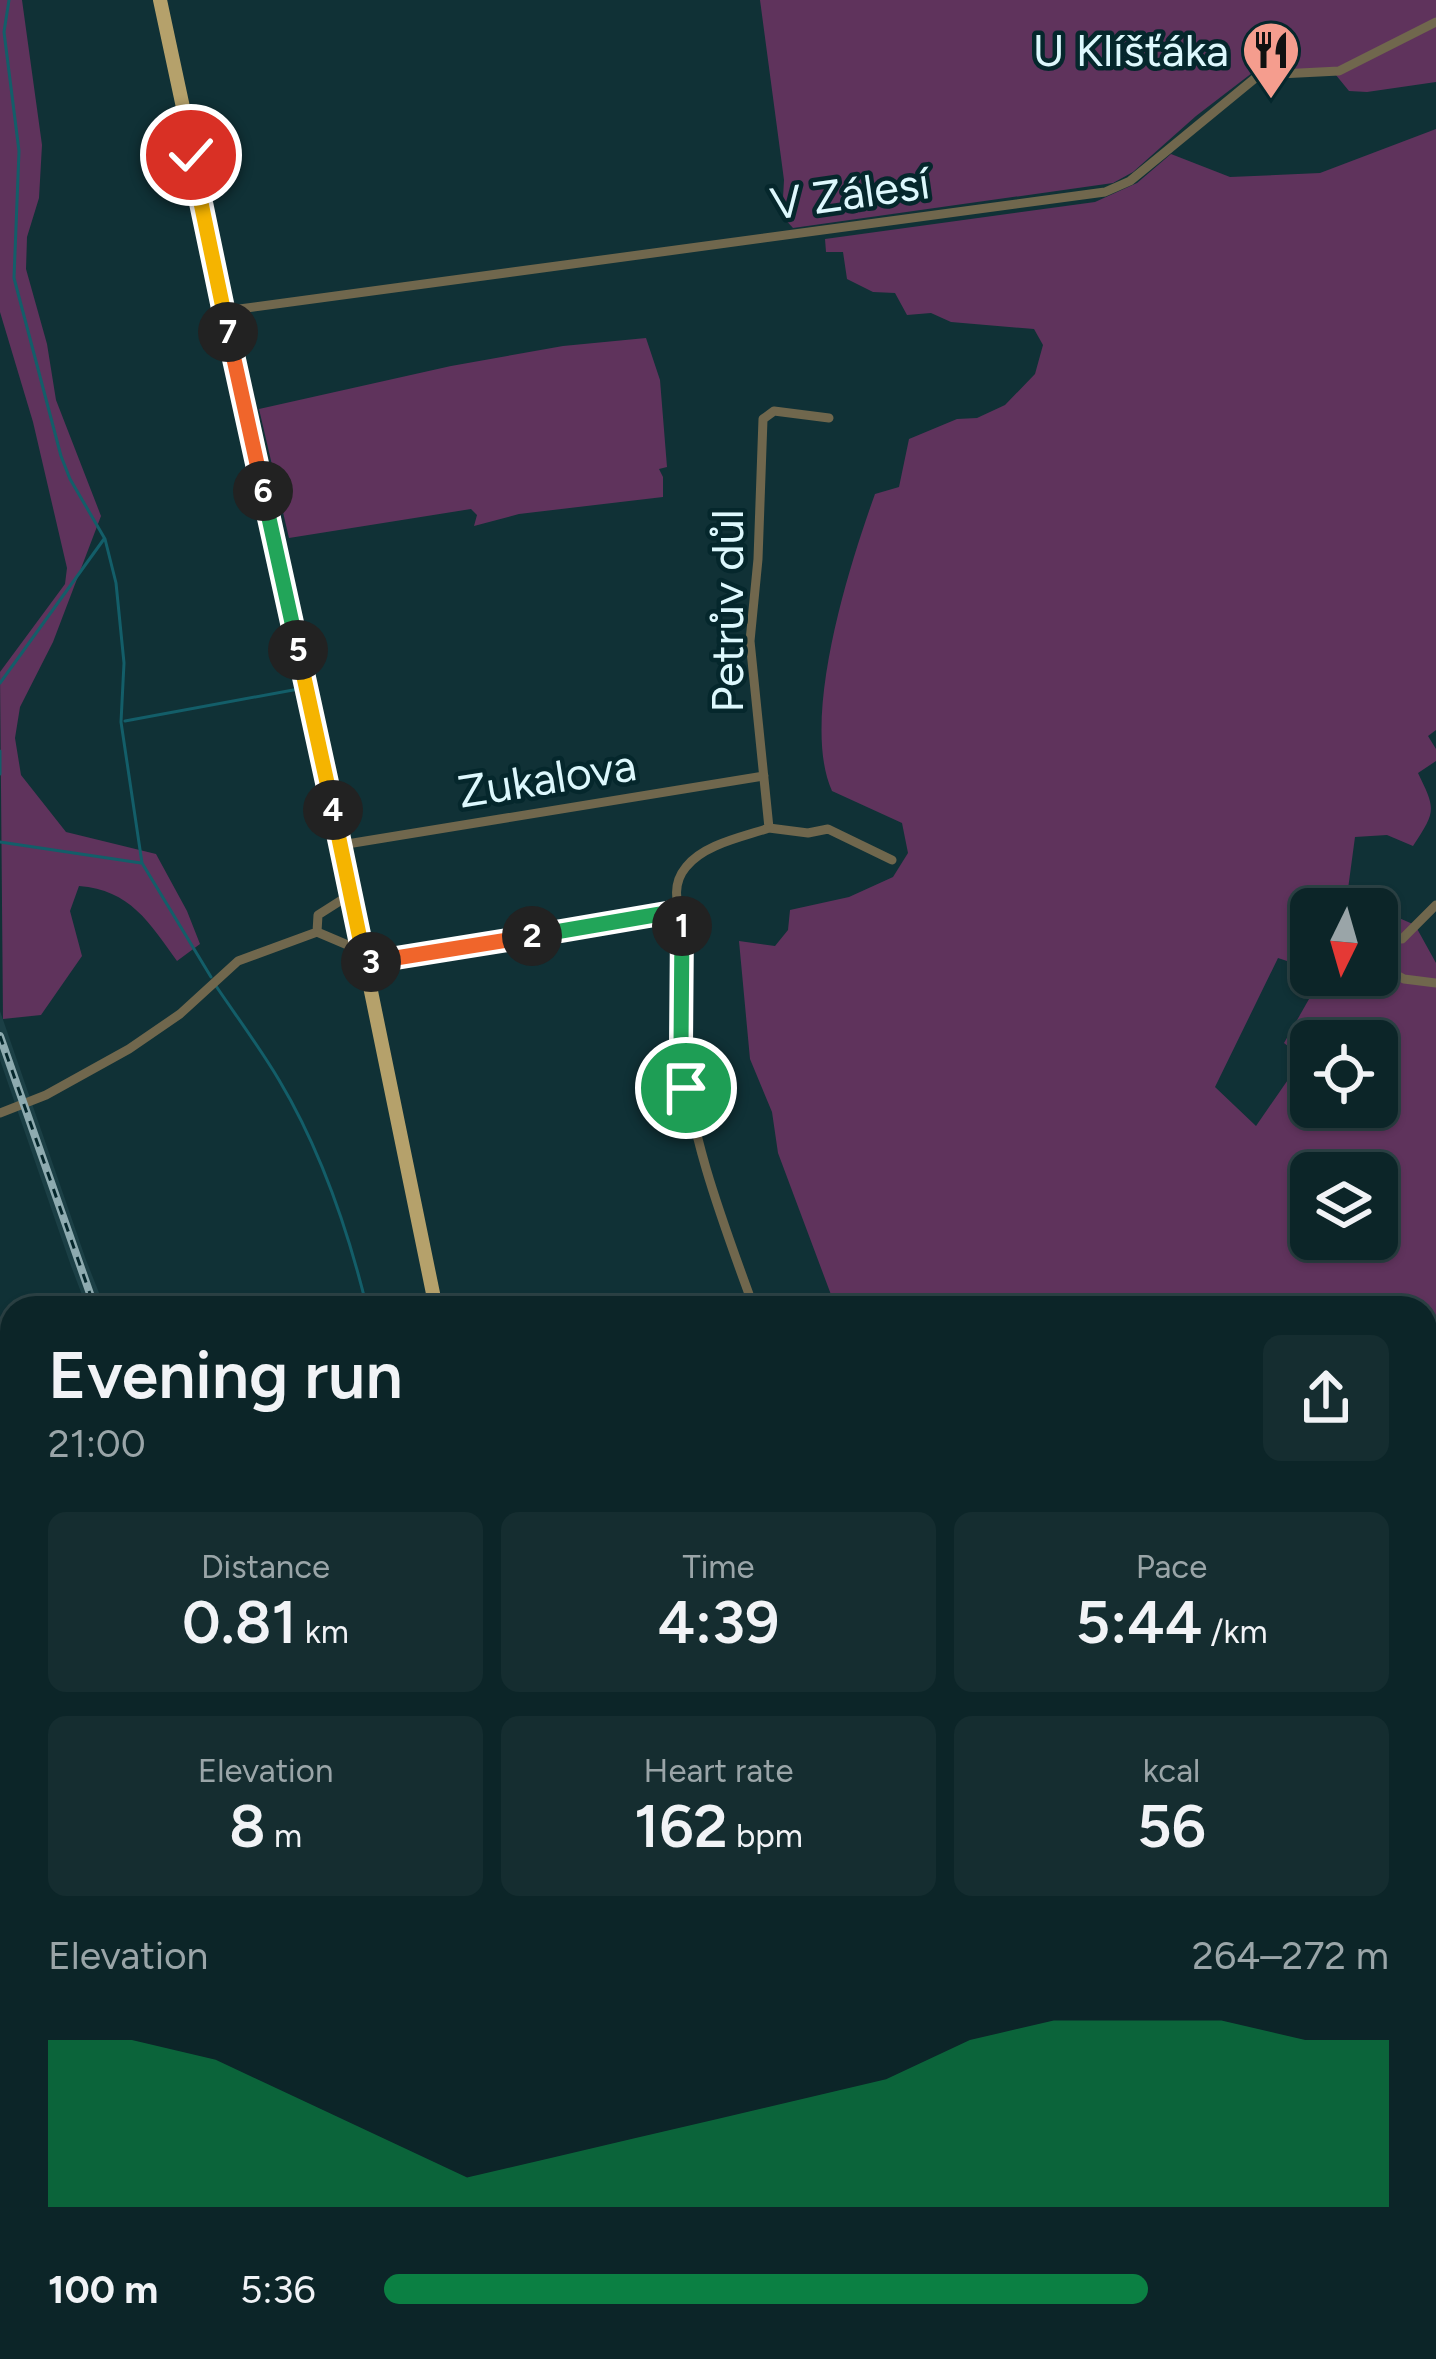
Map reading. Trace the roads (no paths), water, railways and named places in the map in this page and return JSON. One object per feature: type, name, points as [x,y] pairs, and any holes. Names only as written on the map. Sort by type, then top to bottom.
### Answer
[{"type":"main road","points":[[160,0],[434,1296]]},
{"type":"street","name":"V Zálesí","points":[[224,310],[1105,192],[1130,181],[1258,75],[1339,71],[1436,22]]},
{"type":"street","name":"Petrův důl","points":[[769,828],[750,641],[763,419],[774,411],[829,418]]},
{"type":"street","name":"Zukalova","points":[[341,845],[764,776]]},
{"type":"street","points":[[750,1296],[720,1214],[686,1088],[681,1045],[685,934],[678,911],[679,879],[698,855],[769,828],[808,833],[827,829],[892,860]]},
{"type":"street","points":[[316,932],[318,915],[351,894]]},
{"type":"street","points":[[1402,939],[1436,905]]},
{"type":"street","points":[[365,963],[678,911]]},
{"type":"street","points":[[0,1113],[46,1095],[129,1049],[180,1014],[238,961],[316,932],[350,946],[362,945]]},
{"type":"street","points":[[1398,977],[1436,983]]},
{"type":"waterway","points":[[9,0],[4,32],[19,151],[14,278],[61,456],[105,539],[116,583],[124,663],[121,722],[142,863],[211,977]]},
{"type":"waterway","points":[[0,683],[104,539]]},
{"type":"waterway","points":[[125,721],[304,688]]},
{"type":"waterway","points":[[0,751],[0,774]]},
{"type":"waterway","points":[[0,842],[141,863]]},
{"type":"waterway","points":[[216,986],[272,1068],[308,1134],[342,1220],[364,1296]]},
{"type":"railway","points":[[0,1036],[91,1296]]},
{"type":"place","name":"U Klíšťáka","points":[[1271,101]]}]
